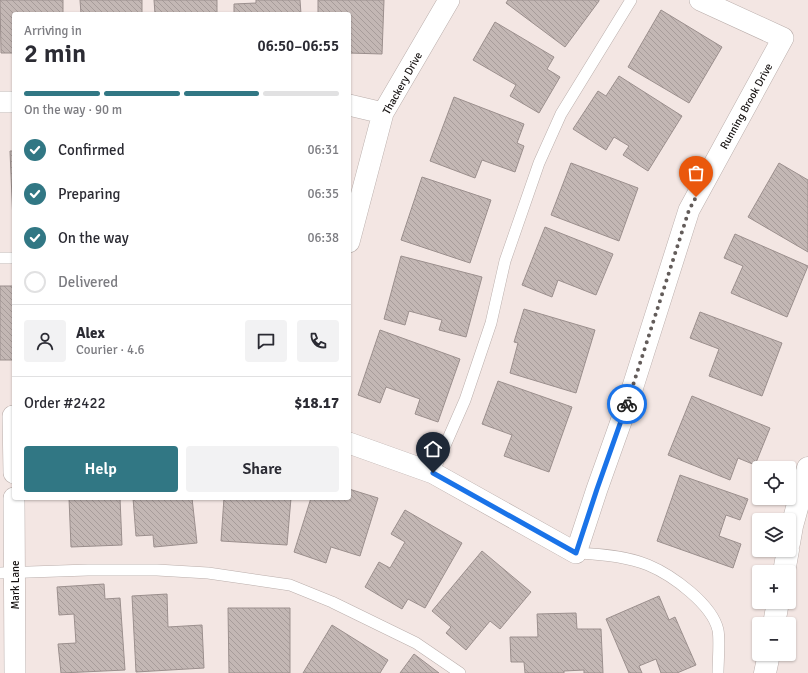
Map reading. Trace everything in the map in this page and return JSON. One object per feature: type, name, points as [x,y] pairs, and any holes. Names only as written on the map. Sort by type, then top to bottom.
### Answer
[{"type":"main road","points":[[796,513],[808,468]]},
{"type":"main road","points":[[765,673],[768,661]]},
{"type":"street","name":"Thackery Drive","points":[[351,234],[383,113],[449,0]]},
{"type":"street","name":"Running Brook Drive","points":[[576,553],[628,402],[689,210],[783,38],[700,0]]},
{"type":"street","points":[[0,102],[12,102]]},
{"type":"street","points":[[351,105],[383,113]]},
{"type":"street","points":[[9,416],[12,450]]},
{"type":"street","points":[[351,444],[433,473],[576,553]]},
{"type":"street","name":"Mark Lane","points":[[14,500],[8,573],[15,673]]},
{"type":"lane","points":[[433,473],[465,400],[491,324],[505,261],[539,163],[561,114],[631,0]]},
{"type":"lane","points":[[0,258],[12,258]]},
{"type":"lane","points":[[576,553],[612,555],[648,565],[674,580],[698,598],[712,616],[718,630],[718,673]]},
{"type":"lane","points":[[8,573],[88,570],[157,570],[208,573],[290,584],[332,602],[416,643],[460,673]]},
{"type":"building","points":[[0,0],[63,0],[63,12],[12,12],[12,53],[1,53]]},
{"type":"building","points":[[80,0],[142,0],[142,12],[81,12]]},
{"type":"building","points":[[154,0],[217,0],[217,12],[155,12]]},
{"type":"building","points":[[256,0],[300,0],[301,12],[234,12],[234,4],[256,3]]},
{"type":"building","points":[[318,0],[384,0],[382,54],[351,53],[351,12],[318,12]]},
{"type":"building","points":[[508,0],[599,1],[565,47],[506,3]]},
{"type":"building","points":[[661,10],[722,47],[689,103],[628,67]]},
{"type":"building","points":[[495,22],[554,57],[547,69],[560,77],[539,113],[510,96],[516,85],[473,60]]},
{"type":"building","points":[[619,76],[682,116],[648,171],[623,155],[629,146],[614,137],[606,150],[573,129],[598,91],[606,96]]},
{"type":"building","points":[[454,97],[524,124],[517,143],[524,146],[515,172],[482,160],[475,178],[430,161]]},
{"type":"building","points":[[10,151],[12,151],[12,198]]},
{"type":"building","points":[[571,163],[638,188],[619,241],[551,215]]},
{"type":"building","points":[[779,163],[808,180],[808,252],[748,217]]},
{"type":"building","points":[[422,177],[491,200],[470,263],[401,240]]},
{"type":"building","points":[[545,227],[613,254],[596,295],[558,280],[552,297],[522,285]]},
{"type":"building","points":[[735,234],[808,266],[787,317],[731,293],[743,266],[724,258]]},
{"type":"building","points":[[401,256],[482,277],[466,337],[439,330],[442,320],[409,311],[405,325],[384,319]]},
{"type":"building","points":[[0,286],[12,286],[12,360],[0,360]]},
{"type":"building","points":[[524,309],[595,330],[576,393],[510,373],[518,343],[514,342]]},
{"type":"building","points":[[700,312],[782,343],[762,396],[709,376],[719,349],[690,338]]},
{"type":"building","points":[[380,330],[460,359],[438,422],[415,414],[420,399],[386,387],[380,403],[358,395]]},
{"type":"building","points":[[498,381],[572,407],[549,472],[504,456],[512,435],[482,424]]},
{"type":"building","points":[[692,396],[770,428],[757,461],[752,461],[752,464],[738,458],[730,480],[668,455]]},
{"type":"building","points":[[680,475],[748,499],[740,520],[726,515],[719,536],[741,544],[733,568],[657,541]]},
{"type":"building","points":[[351,490],[378,498],[360,556],[331,547],[326,563],[294,552],[310,500],[351,500]]},
{"type":"building","points":[[69,500],[120,500],[122,545],[71,547]]},
{"type":"building","points":[[133,500],[192,500],[197,543],[154,547],[153,535],[136,536]]},
{"type":"building","points":[[224,500],[291,500],[287,545],[221,541]]},
{"type":"building","points":[[405,510],[462,543],[425,608],[408,599],[402,609],[365,587],[379,562],[390,568],[405,542],[391,534]]},
{"type":"building","points":[[482,551],[531,592],[500,629],[490,621],[466,650],[446,633],[451,627],[432,611]]},
{"type":"building","points":[[104,584],[105,599],[120,598],[125,670],[61,673],[58,644],[76,643],[74,614],[59,615],[57,587]]},
{"type":"building","points":[[167,594],[168,627],[202,625],[204,668],[136,672],[132,596]]},
{"type":"building","points":[[659,596],[669,620],[675,617],[696,665],[677,673],[661,673],[656,659],[639,666],[642,673],[629,673],[606,619]]},
{"type":"building","points":[[228,608],[290,608],[290,673],[229,673]]},
{"type":"building","points":[[576,613],[577,629],[601,629],[603,673],[584,673],[584,670],[564,671],[564,673],[525,673],[524,662],[511,662],[510,637],[538,637],[537,614]]},
{"type":"building","points":[[332,625],[388,660],[380,673],[303,673]]},
{"type":"building","points":[[414,654],[439,673],[400,673]]},
{"type":"way so far","points":[[627,404],[689,210],[696,197]]},
{"type":"route","points":[[433,473],[576,553],[627,404]]}]
